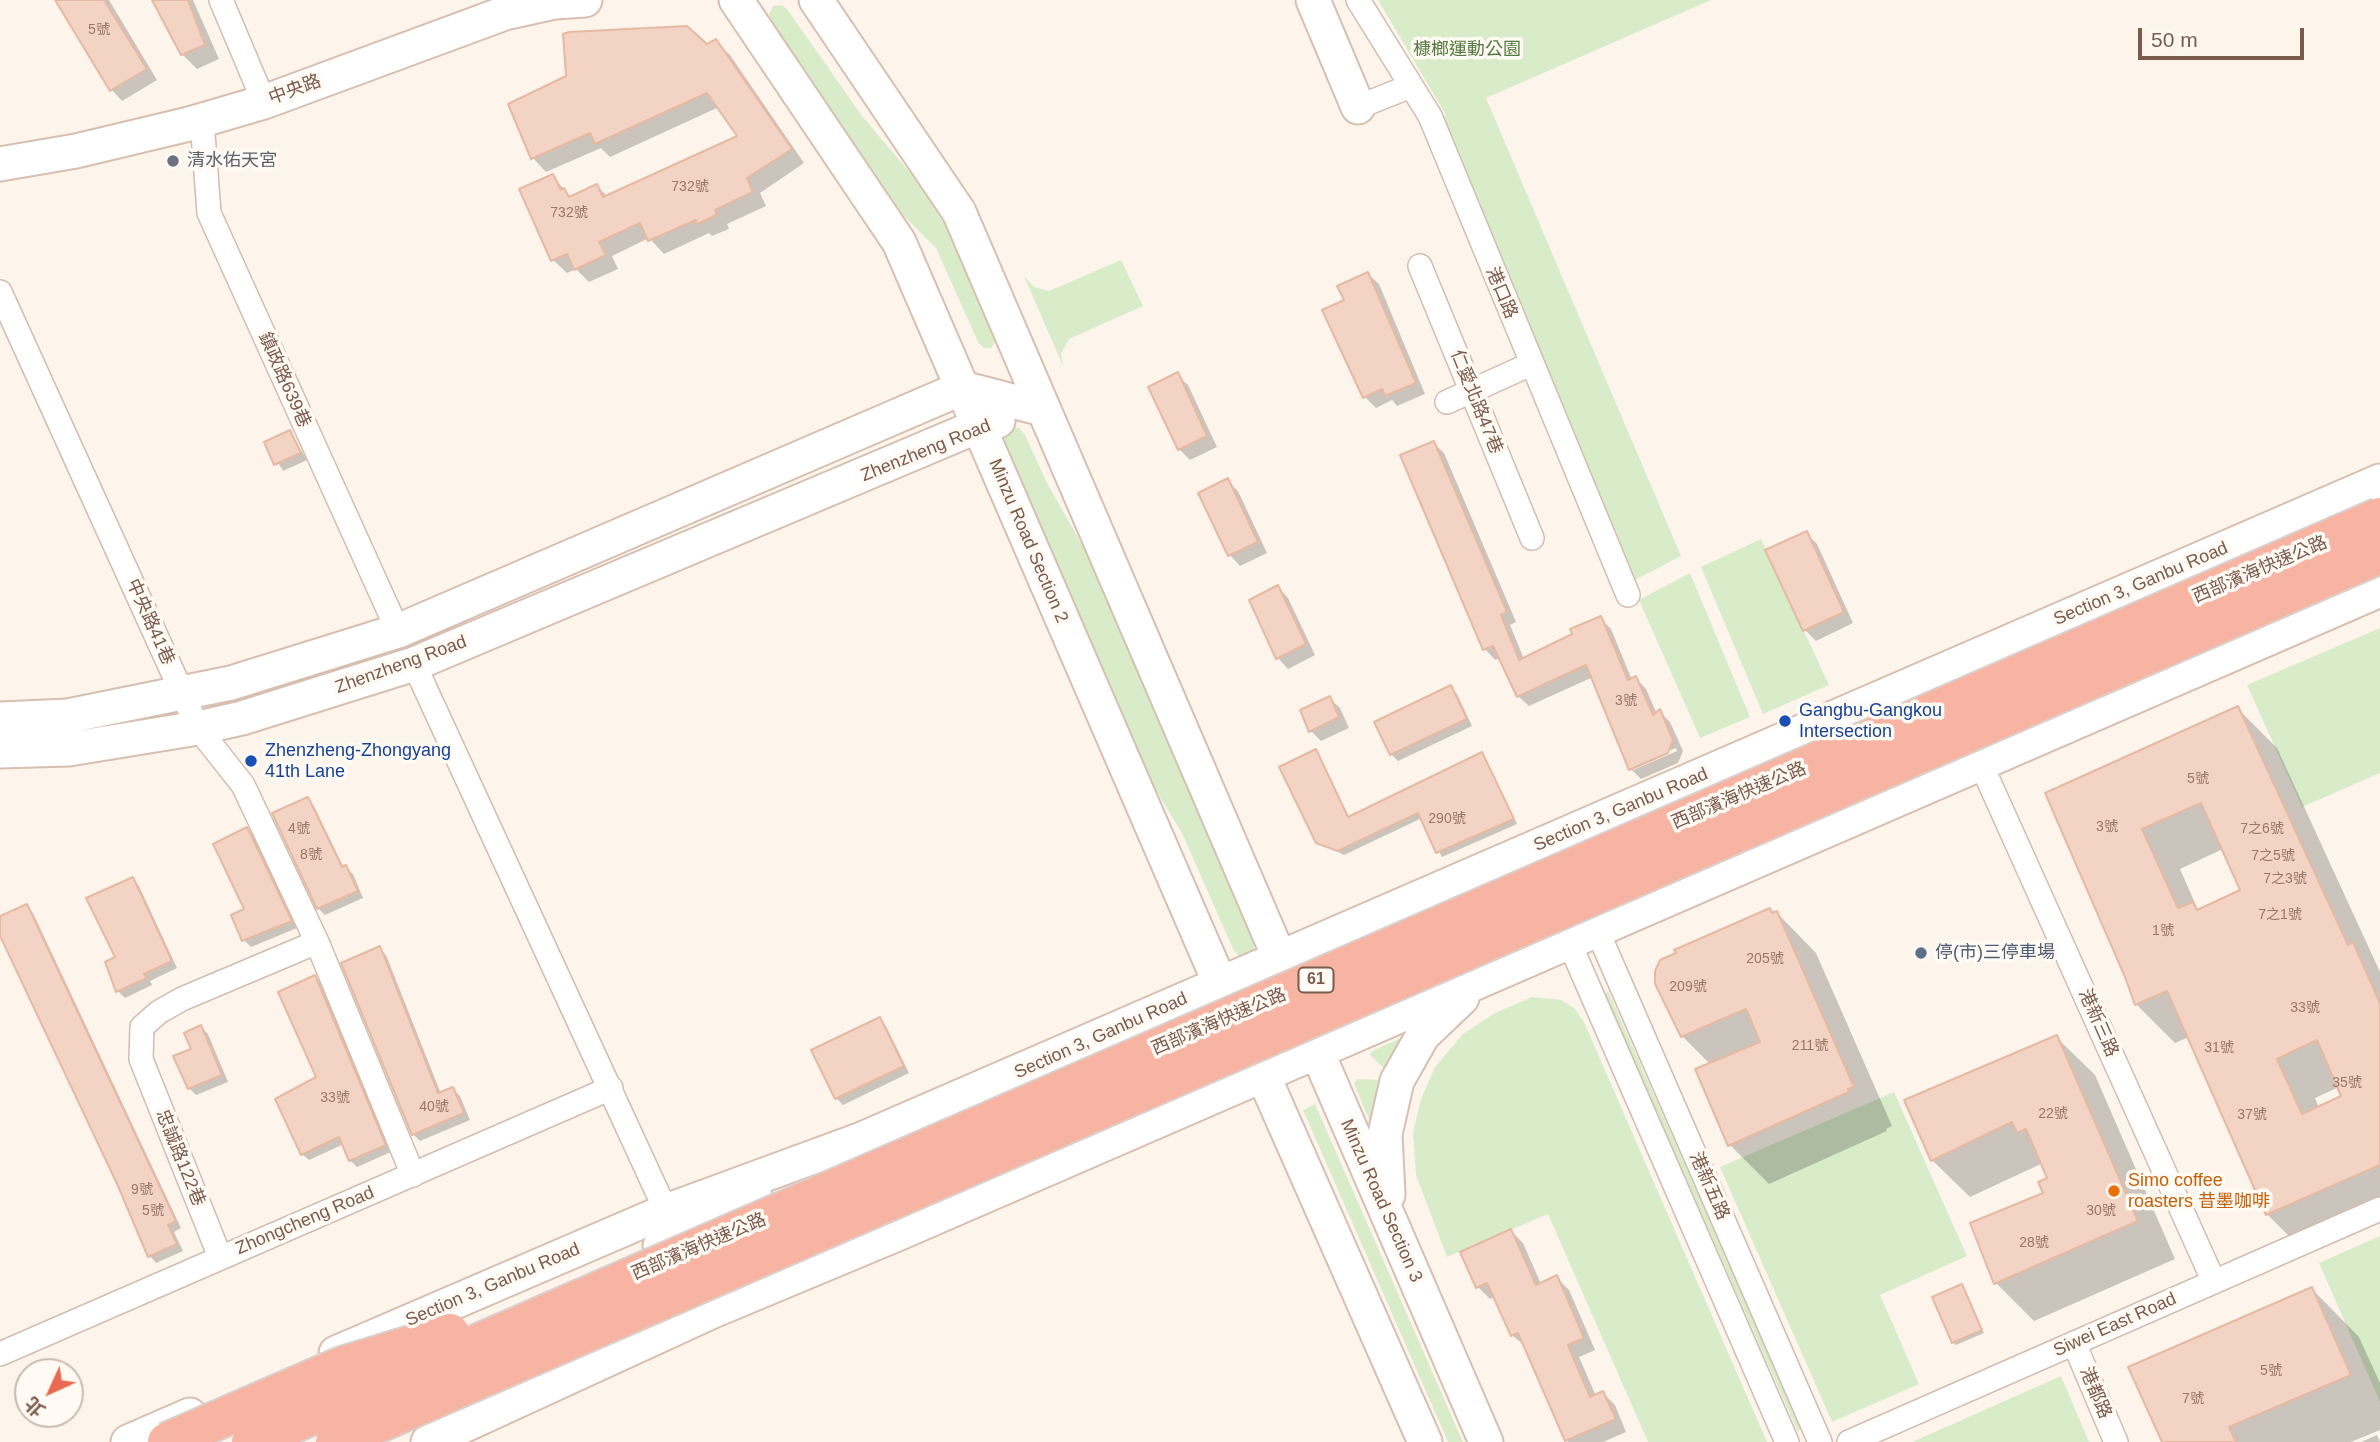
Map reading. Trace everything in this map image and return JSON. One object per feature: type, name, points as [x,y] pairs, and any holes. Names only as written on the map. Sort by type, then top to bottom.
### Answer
[{"type":"highway","name":"西部濱海快速公路","points":[[251,1442],[2380,517]]},
{"type":"highway","name":"西部濱海快速公路","points":[[335,1442],[2380,554]]},
{"type":"highway","points":[[167,1442],[342,1366],[630,1278]]},
{"type":"street","points":[[220,0],[264,102]]},
{"type":"street","name":"中央路","points":[[0,164],[76,151],[202,120],[264,102],[505,13],[555,2],[585,0]]},
{"type":"street","name":"Minzu Road Section 2","points":[[736,0],[899,242],[1219,985],[1264,1075]]},
{"type":"street","points":[[816,0],[959,212],[1280,958]]},
{"type":"street","points":[[1313,0],[1357,107],[1411,86]]},
{"type":"street","name":"港口路","points":[[1358,0],[1430,116],[1628,595]]},
{"type":"street","name":"鎮政路639巷","points":[[202,120],[209,214],[398,631]]},
{"type":"street","name":"仁愛北路47巷","points":[[1420,266],[1532,538]]},
{"type":"street","name":"中央路41巷","points":[[0,292],[198,728],[243,785],[317,942],[413,1175]]},
{"type":"street","points":[[1447,402],[1531,364]]},
{"type":"street","name":"Zhenzheng Road","points":[[0,719],[68,716],[232,683],[398,631],[962,388],[1043,409]]},
{"type":"street","name":"Zhenzheng Road","points":[[0,751],[69,749],[198,728],[242,718],[414,664],[978,426],[1043,409]]},
{"type":"street","name":"Section 3, Ganbu Road","points":[[128,1442],[666,1211],[862,1139],[2380,481]]},
{"type":"street","points":[[428,1442],[713,1311],[902,1232],[2380,590]]},
{"type":"street","points":[[414,664],[666,1211]]},
{"type":"street","name":"港新三路","points":[[1981,764],[2214,1282]]},
{"type":"street","name":"港新五路","points":[[1583,936],[1787,1442]]},
{"type":"street","name":"港新五路","points":[[1583,936],[1820,1442]]},
{"type":"street","name":"忠誠路122巷","points":[[220,1257],[141,1059],[142,1027],[159,1012],[181,999],[317,942]]},
{"type":"street","name":"Minzu Road Section 3","points":[[1280,958],[1316,1052],[1486,1442]]},
{"type":"street","points":[[1390,1222],[1385,1137],[1397,1081],[1412,1052],[1428,1030],[1484,979]]},
{"type":"street","points":[[1264,1075],[1425,1442]]},
{"type":"street","name":"Zhongcheng Road","points":[[0,1354],[611,1088]]},
{"type":"street","name":"Section 3, Ganbu Road","points":[[209,1442],[673,1240],[862,1139]]},
{"type":"street","name":"Siwei East Road","points":[[1849,1442],[2380,1209]]},
{"type":"street","points":[[377,1442],[700,1302],[902,1232]]},
{"type":"street","name":"港都路","points":[[2074,1343],[2116,1442]]},
{"type":"green space","name":"槺榔運動公園","points":[[1378,0],[1711,0],[1486,98],[1681,556],[1631,582],[1440,118],[1446,115]]},
{"type":"green space","points":[[781,5],[787,9],[862,116],[917,181],[952,236],[996,334],[996,341],[991,348],[984,348],[978,342],[936,248],[903,215],[772,21],[769,14],[773,6]]},
{"type":"green space","points":[[1121,260],[1143,306],[1069,339],[1061,354],[1063,366],[1024,276],[1034,287],[1049,291]]},
{"type":"green space","points":[[1011,428],[1019,428],[1025,435],[1047,483],[1085,550],[1254,941],[1254,953],[1240,957],[1234,951],[1182,833],[1135,756],[1005,443],[1005,436]]},
{"type":"green space","points":[[1761,539],[1829,685],[1763,714],[1701,567]]},
{"type":"green space","points":[[1690,573],[1750,717],[1700,738],[1639,600]]},
{"type":"green space","points":[[2380,628],[2380,773],[2302,807],[2247,685]]},
{"type":"green space","points":[[1608,991],[1801,1427],[1798,1432],[1605,995]]},
{"type":"green space","points":[[1532,997],[1561,1000],[1574,1008],[1584,1022],[1767,1442],[1648,1442],[1548,1214],[1447,1257],[1416,1175],[1413,1132],[1421,1099],[1435,1067],[1463,1034],[1495,1013]]},
{"type":"green space","points":[[1403,1037],[1386,1070],[1370,1055],[1372,1051]]},
{"type":"green space","points":[[1357,1079],[1382,1080],[1371,1124],[1354,1084]]},
{"type":"green space","points":[[1894,1092],[1967,1256],[1880,1295],[1919,1384],[1832,1422],[1720,1167]]},
{"type":"green space","points":[[1315,1104],[1463,1442],[1448,1442],[1303,1110]]},
{"type":"green space","points":[[2380,1236],[2380,1402],[2319,1263]]},
{"type":"green space","points":[[2061,1376],[2089,1442],[1912,1442],[2000,1403]]},
{"type":"building","points":[[55,0],[104,0],[147,69],[110,91]]},
{"type":"building","points":[[152,0],[188,0],[205,45],[181,55]]},
{"type":"building","points":[[687,26],[707,44],[716,39],[792,149],[747,178],[753,192],[715,210],[717,215],[697,224],[696,220],[648,241],[640,223],[599,242],[606,255],[574,270],[567,254],[551,261],[519,189],[553,174],[561,190],[564,188],[569,197],[597,184],[603,197],[737,136],[707,93],[595,144],[590,133],[531,159],[508,104],[566,76],[563,34]]},
{"type":"building","points":[[1368,272],[1416,383],[1385,396],[1382,389],[1363,398],[1322,310],[1344,300],[1337,286]]},
{"type":"building","points":[[1178,372],[1207,436],[1178,450],[1148,387]]},
{"type":"building","points":[[290,430],[301,453],[274,465],[264,442]]},
{"type":"building","points":[[1434,441],[1507,612],[1501,615],[1519,660],[1572,634],[1570,629],[1601,616],[1628,680],[1636,676],[1653,715],[1660,709],[1673,740],[1668,753],[1629,770],[1586,665],[1517,697],[1493,646],[1483,650],[1400,455]]},
{"type":"building","points":[[1228,478],[1258,542],[1228,556],[1198,493]]},
{"type":"building","points":[[1807,531],[1844,612],[1803,631],[1765,550]]},
{"type":"building","points":[[1278,585],[1306,644],[1276,659],[1249,600]]},
{"type":"building","points":[[1451,685],[1467,719],[1390,755],[1374,722]]},
{"type":"building","points":[[1330,696],[1339,717],[1309,732],[1300,710]]},
{"type":"building","points":[[2238,706],[2348,945],[2353,942],[2380,1003],[2380,1165],[2266,1215],[2167,991],[2135,1005],[2045,793]],"holes":[[[2201,803],[2240,890],[2197,910],[2193,902],[2178,908],[2142,829]],[[2317,1040],[2341,1096],[2302,1114],[2277,1059]]]},
{"type":"building","points":[[1316,749],[1348,817],[1482,752],[1514,819],[1436,853],[1418,813],[1338,851],[1316,843],[1279,767]]},
{"type":"building","points":[[308,797],[342,867],[346,865],[358,891],[317,909],[272,813]]},
{"type":"building","points":[[247,827],[292,921],[242,941],[231,915],[244,909],[213,844]]},
{"type":"building","points":[[133,877],[172,961],[144,974],[147,978],[116,992],[105,962],[115,957],[86,898]]},
{"type":"building","points":[[27,904],[176,1221],[168,1225],[177,1244],[148,1257],[118,1186],[0,936],[0,916]]},
{"type":"building","points":[[1770,908],[1772,913],[1777,911],[1854,1087],[1848,1089],[1849,1092],[1728,1146],[1695,1069],[1760,1042],[1746,1009],[1681,1037],[1655,984],[1655,971],[1660,960],[1676,953],[1674,950]]},
{"type":"building","points":[[380,946],[438,1093],[453,1087],[464,1113],[412,1135],[341,963]]},
{"type":"building","points":[[315,975],[386,1145],[349,1161],[339,1137],[301,1155],[275,1099],[316,1077],[278,992]]},
{"type":"building","points":[[880,1017],[904,1066],[835,1099],[811,1050]]},
{"type":"building","points":[[201,1025],[222,1075],[188,1089],[173,1056],[191,1049],[184,1033]]},
{"type":"building","points":[[2057,1035],[2138,1221],[1994,1284],[1970,1223],[2043,1193],[2038,1182],[2047,1178],[2026,1129],[2017,1133],[2012,1122],[1931,1161],[1904,1100]]},
{"type":"building","points":[[1511,1229],[1536,1285],[1557,1275],[1584,1338],[1568,1345],[1590,1397],[1603,1391],[1616,1419],[1565,1441],[1518,1333],[1511,1336],[1487,1283],[1476,1288],[1460,1252]]},
{"type":"building","points":[[1962,1284],[1982,1330],[1952,1343],[1932,1297]]},
{"type":"building","points":[[2312,1287],[2351,1375],[2229,1427],[2236,1442],[2162,1442],[2128,1367]]},
{"type":"place","name":"清水佑天宮","points":[[173,161]]},
{"type":"place","name":"Gangbu-Gangkou Intersection","points":[[1785,721]]},
{"type":"place","name":"Zhenzheng-Zhongyang 41th Lane","points":[[251,761]]},
{"type":"place","name":"停(市)三停車場","points":[[1921,953]]},
{"type":"place","name":"Simo coffee roasters 昔墨咖啡","points":[[2114,1191]]}]
